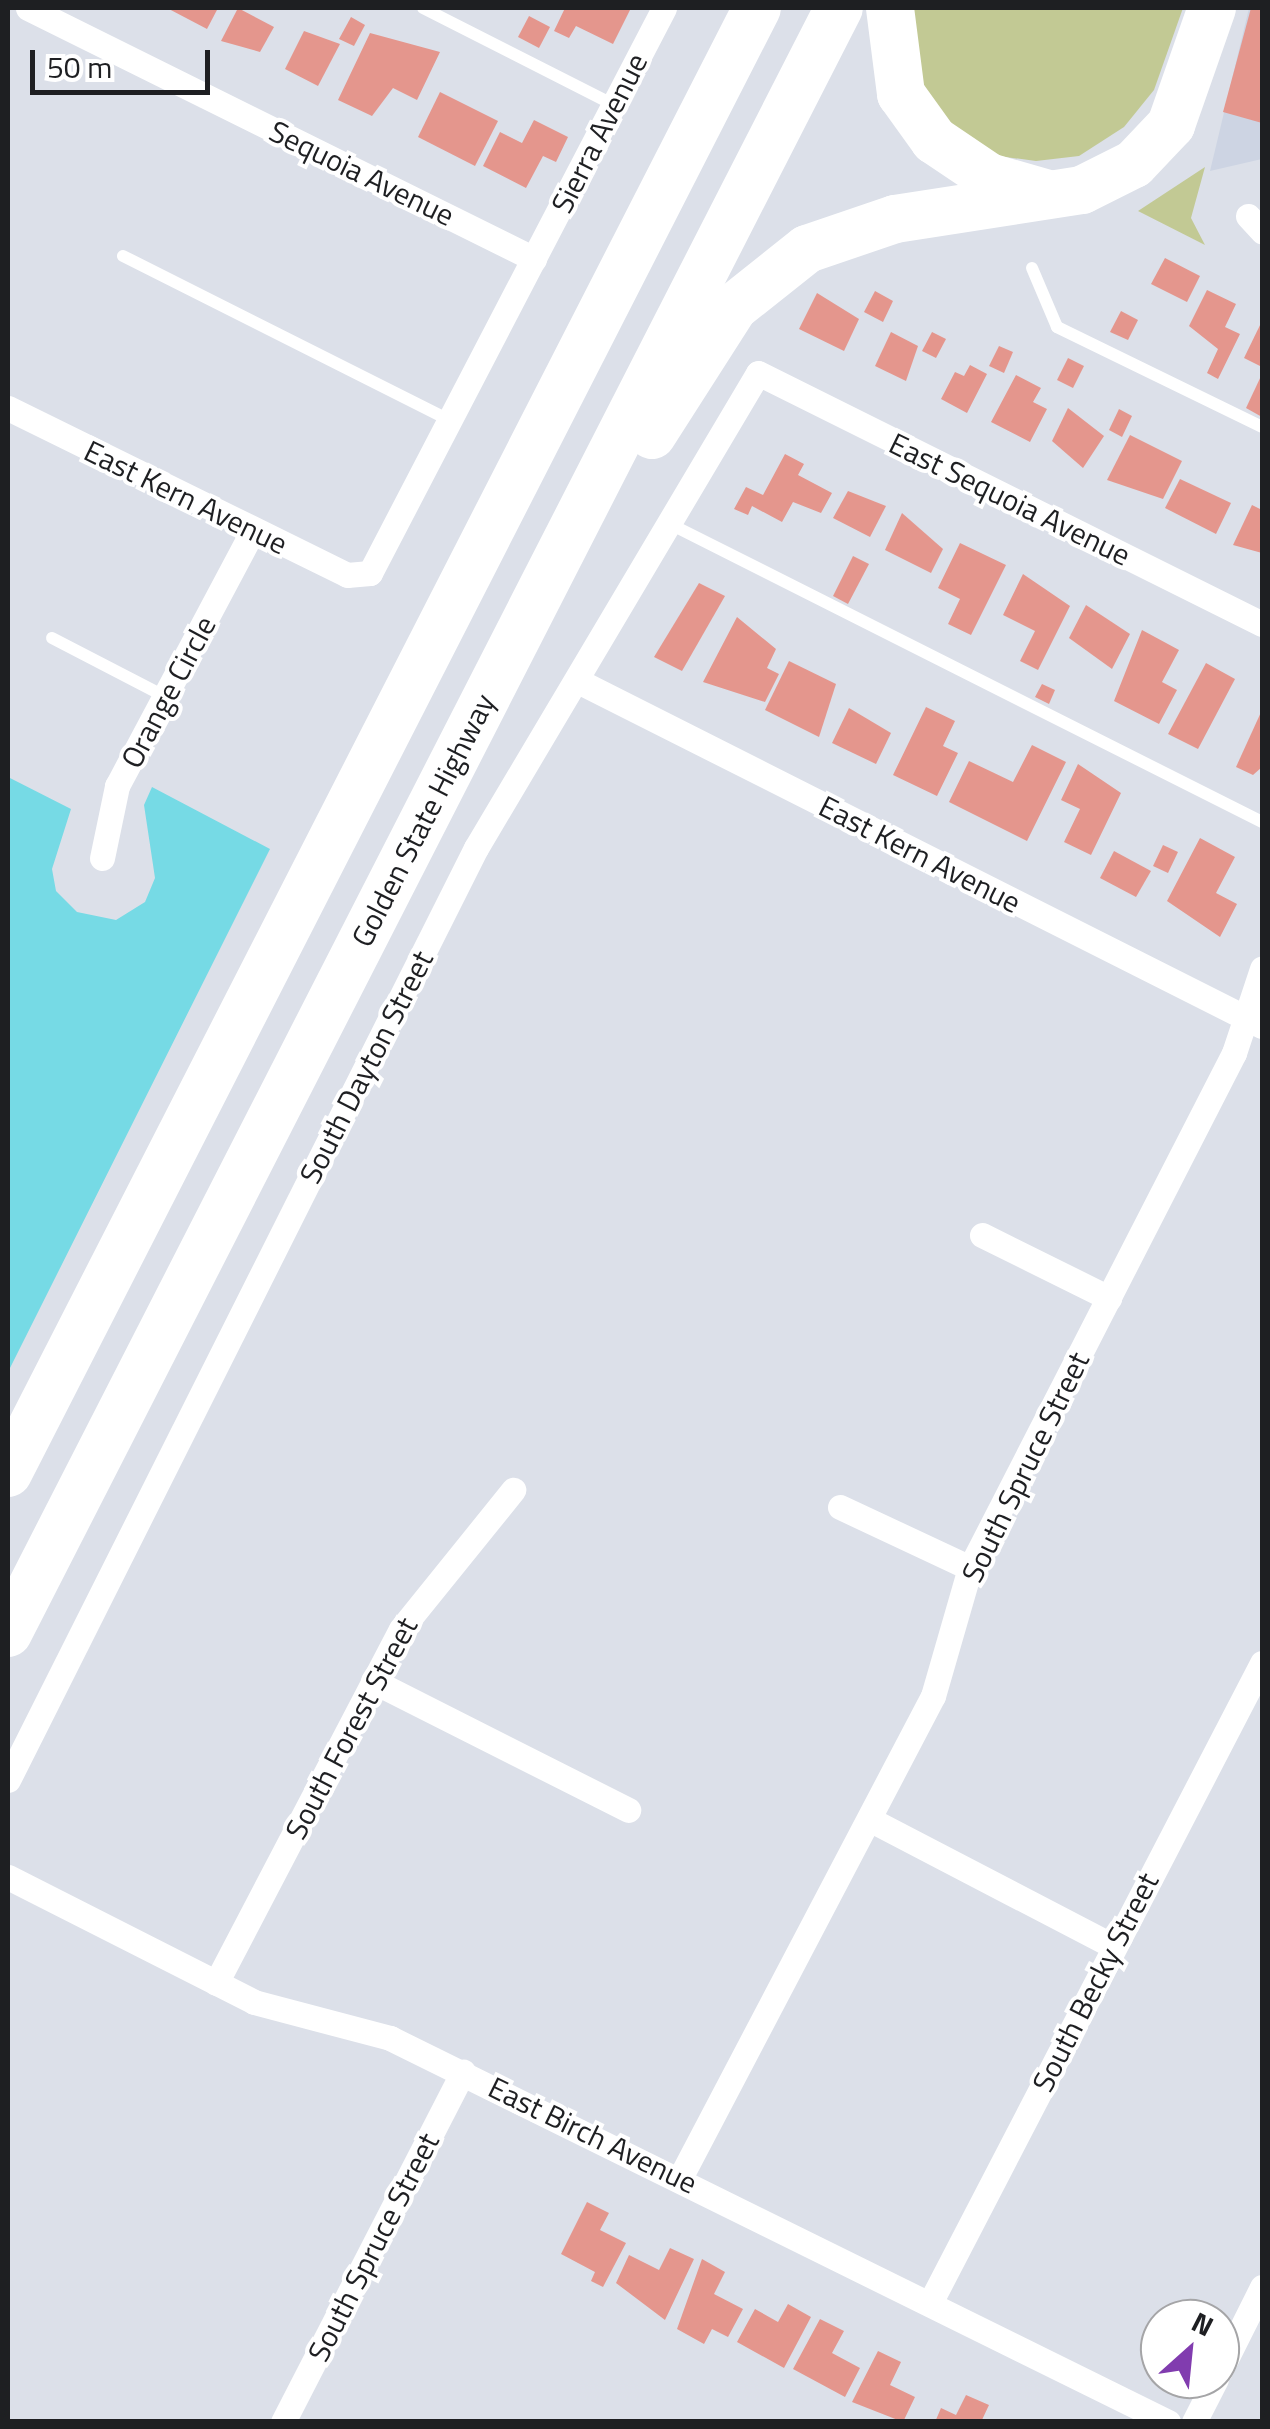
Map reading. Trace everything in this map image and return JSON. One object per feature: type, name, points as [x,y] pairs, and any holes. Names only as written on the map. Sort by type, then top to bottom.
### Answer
[{"type":"highway","points":[[8,1472],[756,8]]},
{"type":"highway","name":"Golden State Highway","points":[[8,1634],[839,8]]},
{"type":"highway","points":[[890,8],[901,94],[934,140],[989,176],[1051,194]]},
{"type":"highway","points":[[545,582],[616,494],[734,307],[782,264],[859,228],[1113,179],[1154,147],[1186,94],[1212,8]]},
{"type":"street","name":"Sequoia Avenue","points":[[28,8],[534,259]]},
{"type":"street","name":"Sierra Avenue","points":[[534,259],[664,8]]},
{"type":"street","name":"East Kern Avenue","points":[[8,408],[252,532],[347,575],[370,573],[453,422],[534,259]]},
{"type":"street","name":"South Dayton Street","points":[[8,1780],[476,848],[672,525],[758,373]]},
{"type":"street","name":"East Sequoia Avenue","points":[[758,373],[1262,624]]},
{"type":"street","name":"Orange Circle","points":[[102,858],[117,786],[252,532]]},
{"type":"street","name":"East Kern Avenue","points":[[578,681],[1255,1022]]},
{"type":"street","name":"South Spruce Street","points":[[680,2178],[933,1696],[970,1568],[1255,1022],[1262,969]]},
{"type":"street","points":[[982,1234],[1109,1298]]},
{"type":"street","name":"South Forest Street","points":[[216,1983],[372,1681],[426,1593],[514,1490]]},
{"type":"street","points":[[840,1507],[970,1568]]},
{"type":"street","name":"South Becky Street","points":[[930,2303],[1262,1662]]},
{"type":"street","points":[[372,1681],[628,1810]]},
{"type":"street","points":[[869,1819],[1113,1946]]},
{"type":"street","name":"East Birch Avenue","points":[[8,1876],[216,1983],[291,2016],[390,2038],[463,2072],[1168,2422]]},
{"type":"street","name":"South Spruce Street","points":[[283,2422],[463,2072]]},
{"type":"street","points":[[1240,2331],[1262,2288]]},
{"type":"street","points":[[1194,2422],[1206,2399]]},
{"type":"lane","points":[[422,8],[614,104]]},
{"type":"lane","points":[[122,256],[453,422]]},
{"type":"lane","points":[[1032,268],[1058,327],[1262,428]]},
{"type":"lane","points":[[672,525],[1262,822]]},
{"type":"lane","points":[[52,638],[166,697]]},
{"type":"shaded area","points":[[1249,8],[1262,8],[1262,159],[1210,171]]},
{"type":"green space","points":[[911,8],[1183,8],[1154,90],[1124,127],[1079,156],[1036,161],[998,156],[963,138],[919,89]]},
{"type":"green space","points":[[1205,167],[1191,218],[1205,245],[1138,211]]},
{"type":"water","points":[[8,777],[71,809],[52,869],[56,891],[77,912],[116,920],[145,902],[155,878],[144,805],[152,787],[270,849],[8,1372]]},
{"type":"building","points":[[167,8],[218,8],[207,29]]},
{"type":"building","points":[[238,8],[274,27],[260,52],[221,41]]},
{"type":"building","points":[[565,8],[631,8],[613,44],[576,26],[569,38],[554,31]]},
{"type":"building","points":[[1251,8],[1262,8],[1262,123],[1223,112]]},
{"type":"building","points":[[529,16],[550,27],[539,48],[518,37]]},
{"type":"building","points":[[351,17],[365,25],[354,46],[339,39]]},
{"type":"building","points":[[304,31],[340,44],[318,86],[285,69]]},
{"type":"building","points":[[370,33],[440,52],[417,100],[393,88],[372,116],[338,100]]},
{"type":"building","points":[[440,92],[498,121],[475,166],[418,137]]},
{"type":"building","points":[[534,120],[568,137],[556,162],[543,156],[526,188],[483,166],[500,132],[522,143]]},
{"type":"building","points":[[1165,258],[1200,276],[1187,302],[1151,284]]},
{"type":"building","points":[[1207,290],[1236,304],[1225,327],[1240,334],[1218,379],[1207,373],[1218,349],[1189,326]]},
{"type":"building","points":[[875,291],[893,301],[883,322],[864,312]]},
{"type":"building","points":[[817,293],[859,319],[844,351],[799,329]]},
{"type":"building","points":[[1121,311],[1138,320],[1128,340],[1110,332]]},
{"type":"building","points":[[1262,321],[1262,367],[1244,358]]},
{"type":"building","points":[[891,332],[918,346],[906,381],[875,366]]},
{"type":"building","points":[[932,332],[946,339],[936,358],[922,351]]},
{"type":"building","points":[[999,346],[1013,352],[1004,373],[989,366]]},
{"type":"building","points":[[1068,358],[1084,366],[1073,388],[1057,380]]},
{"type":"building","points":[[970,365],[987,374],[967,413],[941,399],[955,372],[964,376]]},
{"type":"building","points":[[1262,374],[1262,417],[1246,408]]},
{"type":"building","points":[[1016,375],[1041,388],[1033,402],[1047,409],[1030,442],[991,422]]},
{"type":"building","points":[[1068,408],[1104,436],[1083,468],[1052,441]]},
{"type":"building","points":[[1119,409],[1132,416],[1122,437],[1109,430]]},
{"type":"building","points":[[1130,435],[1182,461],[1163,499],[1107,480]]},
{"type":"building","points":[[785,454],[804,464],[798,475],[832,493],[821,513],[793,502],[782,522],[752,506],[748,515],[734,509],[746,487],[763,495]]},
{"type":"building","points":[[1180,479],[1231,503],[1216,534],[1165,508]]},
{"type":"building","points":[[848,491],[886,506],[870,537],[833,518]]},
{"type":"building","points":[[1252,505],[1262,510],[1262,553],[1233,545]]},
{"type":"building","points":[[902,513],[943,549],[931,573],[885,550]]},
{"type":"building","points":[[960,543],[1006,565],[971,635],[948,624],[960,599],[938,588]]},
{"type":"building","points":[[853,556],[869,564],[848,604],[833,596]]},
{"type":"building","points":[[1023,574],[1070,606],[1038,670],[1020,661],[1035,631],[1003,615]]},
{"type":"building","points":[[699,583],[725,596],[682,671],[654,657]]},
{"type":"building","points":[[1086,605],[1130,634],[1112,669],[1069,638]]},
{"type":"building","points":[[737,617],[776,649],[767,668],[779,674],[765,702],[703,682]]},
{"type":"building","points":[[1142,630],[1179,650],[1162,682],[1177,690],[1159,724],[1114,701]]},
{"type":"building","points":[[789,661],[836,684],[819,737],[765,710]]},
{"type":"building","points":[[1206,663],[1235,679],[1198,749],[1168,734]]},
{"type":"building","points":[[1042,684],[1055,690],[1049,704],[1035,697]]},
{"type":"building","points":[[926,707],[955,721],[943,746],[958,753],[937,796],[893,775]]},
{"type":"building","points":[[849,708],[891,733],[876,764],[832,743]]},
{"type":"building","points":[[1262,710],[1262,767],[1253,775],[1236,767]]},
{"type":"building","points":[[1032,745],[1066,762],[1027,841],[949,802],[969,761],[1013,782]]},
{"type":"building","points":[[1078,764],[1121,793],[1091,855],[1064,842],[1080,809],[1061,800]]},
{"type":"building","points":[[1200,838],[1235,857],[1216,893],[1237,904],[1220,937],[1167,901]]},
{"type":"building","points":[[1163,845],[1178,852],[1168,873],[1153,866]]},
{"type":"building","points":[[1114,851],[1151,871],[1136,897],[1100,878]]},
{"type":"building","points":[[587,2202],[609,2213],[600,2230],[626,2243],[603,2287],[591,2281],[595,2272],[561,2254]]},
{"type":"building","points":[[670,2248],[694,2259],[665,2320],[616,2283],[629,2255],[659,2270]]},
{"type":"building","points":[[702,2259],[725,2272],[714,2294],[743,2309],[728,2337],[712,2329],[704,2344],[677,2329]]},
{"type":"building","points":[[788,2304],[811,2317],[784,2368],[737,2342],[755,2309],[778,2322]]},
{"type":"building","points":[[820,2319],[844,2331],[832,2353],[860,2368],[845,2397],[793,2369]]},
{"type":"building","points":[[878,2351],[901,2362],[890,2385],[915,2397],[903,2422],[852,2402]]},
{"type":"building","points":[[966,2395],[989,2405],[981,2422],[935,2422],[941,2408],[956,2415]]}]
